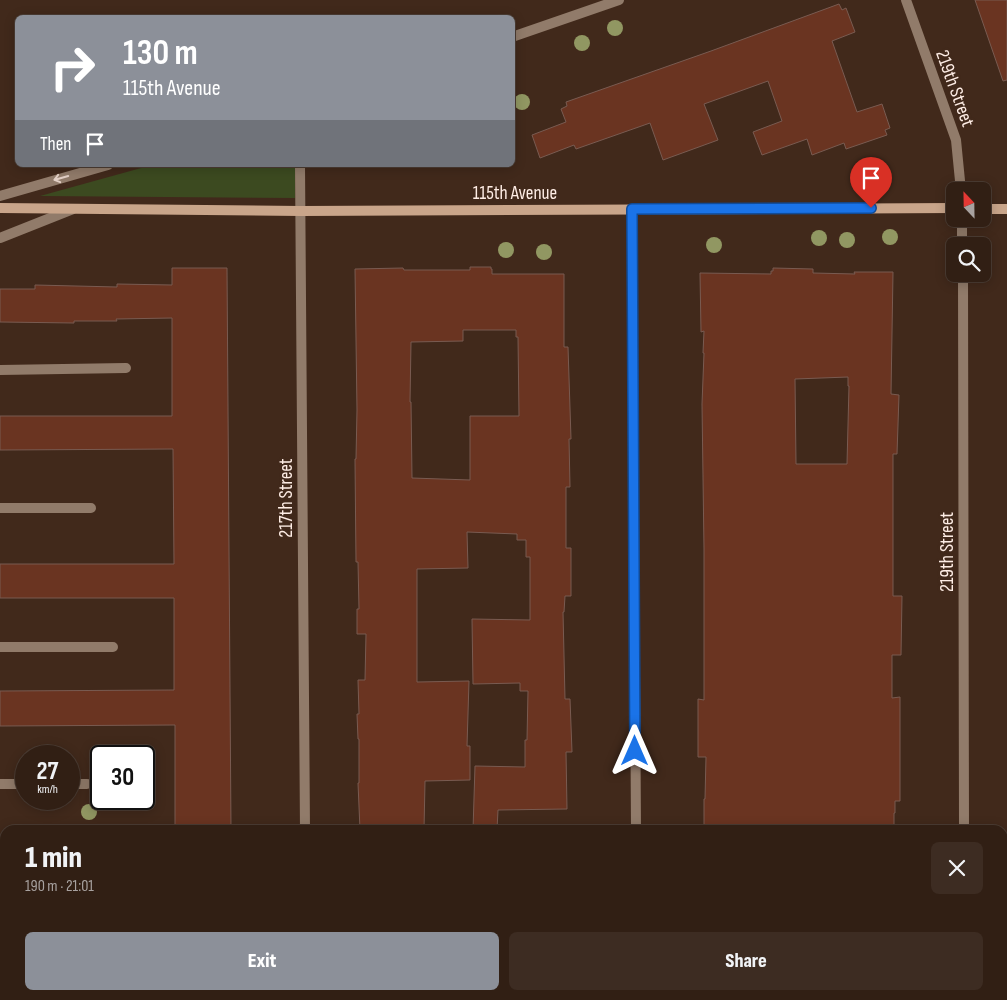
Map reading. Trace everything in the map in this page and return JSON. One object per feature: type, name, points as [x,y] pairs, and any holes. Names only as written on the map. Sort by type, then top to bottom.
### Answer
[{"type":"main road","name":"115th Avenue","points":[[0,208],[301,211],[946,208]]},
{"type":"main road","points":[[991,209],[1007,209]]},
{"type":"street","points":[[515,36],[619,0]]},
{"type":"street","name":"219th Street","points":[[906,0],[956,140],[960,182]]},
{"type":"street","points":[[0,196],[101,167]]},
{"type":"street","name":"217th Street","points":[[300,167],[305,825]]},
{"type":"street","name":"115th Avenue","points":[[0,238],[74,209]]},
{"type":"street","points":[[632,209],[636,825]]},
{"type":"street","name":"219th Street","points":[[963,282],[964,825]]},
{"type":"street","points":[[0,370],[126,368]]},
{"type":"street","points":[[0,508],[91,508]]},
{"type":"street","points":[[0,647],[113,647]]},
{"type":"street","points":[[0,784],[15,784]]},
{"type":"street","points":[[80,784],[87,784]]},
{"type":"green space","points":[[145,167],[295,167],[295,198],[40,196]]},
{"type":"building","points":[[975,0],[1007,0],[1007,80],[1003,81]]},
{"type":"building","points":[[839,4],[842,10],[846,8],[855,32],[832,41],[857,112],[882,104],[890,128],[885,130],[887,135],[846,149],[844,143],[812,155],[807,139],[762,155],[753,132],[782,121],[768,81],[704,104],[718,140],[663,160],[650,123],[576,149],[574,145],[540,158],[532,135],[566,122],[561,109],[567,106],[566,102]]},
{"type":"building","points":[[470,267],[491,267],[492,274],[564,274],[564,347],[568,347],[571,439],[569,439],[570,487],[566,487],[566,548],[571,548],[571,596],[565,596],[563,612],[565,699],[570,699],[572,752],[566,752],[567,809],[498,810],[497,825],[473,825],[475,766],[525,767],[528,691],[520,691],[520,683],[473,684],[472,619],[530,620],[530,557],[526,557],[526,540],[517,540],[517,534],[467,532],[468,568],[417,569],[417,682],[469,681],[467,746],[470,746],[470,780],[425,781],[424,825],[360,825],[358,680],[365,680],[366,634],[357,634],[357,609],[359,609],[358,562],[356,562],[355,459],[357,410],[355,269],[403,268],[404,270],[470,270]],"holes":[[[463,330],[516,330],[516,337],[518,337],[519,416],[470,416],[470,480],[412,478],[411,342],[463,341]]]},
{"type":"building","points":[[172,268],[227,268],[231,825],[175,825],[175,725],[0,726],[0,691],[174,690],[174,598],[0,598],[0,564],[174,564],[173,449],[0,450],[0,416],[172,416],[172,318],[74,321],[74,323],[0,322],[0,289],[35,289],[35,285],[117,287],[117,284],[172,285]]},
{"type":"building","points":[[773,268],[813,269],[813,273],[855,274],[854,272],[893,272],[891,394],[899,395],[897,454],[893,454],[893,596],[902,596],[901,655],[892,655],[892,698],[900,697],[900,801],[895,801],[894,825],[704,825],[706,757],[698,757],[698,699],[704,700],[702,404],[704,331],[701,332],[700,273],[771,274],[771,271],[773,271]],"holes":[[[848,377],[847,464],[796,464],[795,379]]]},
{"type":"route","points":[[635,751],[632,209],[871,208]]}]
